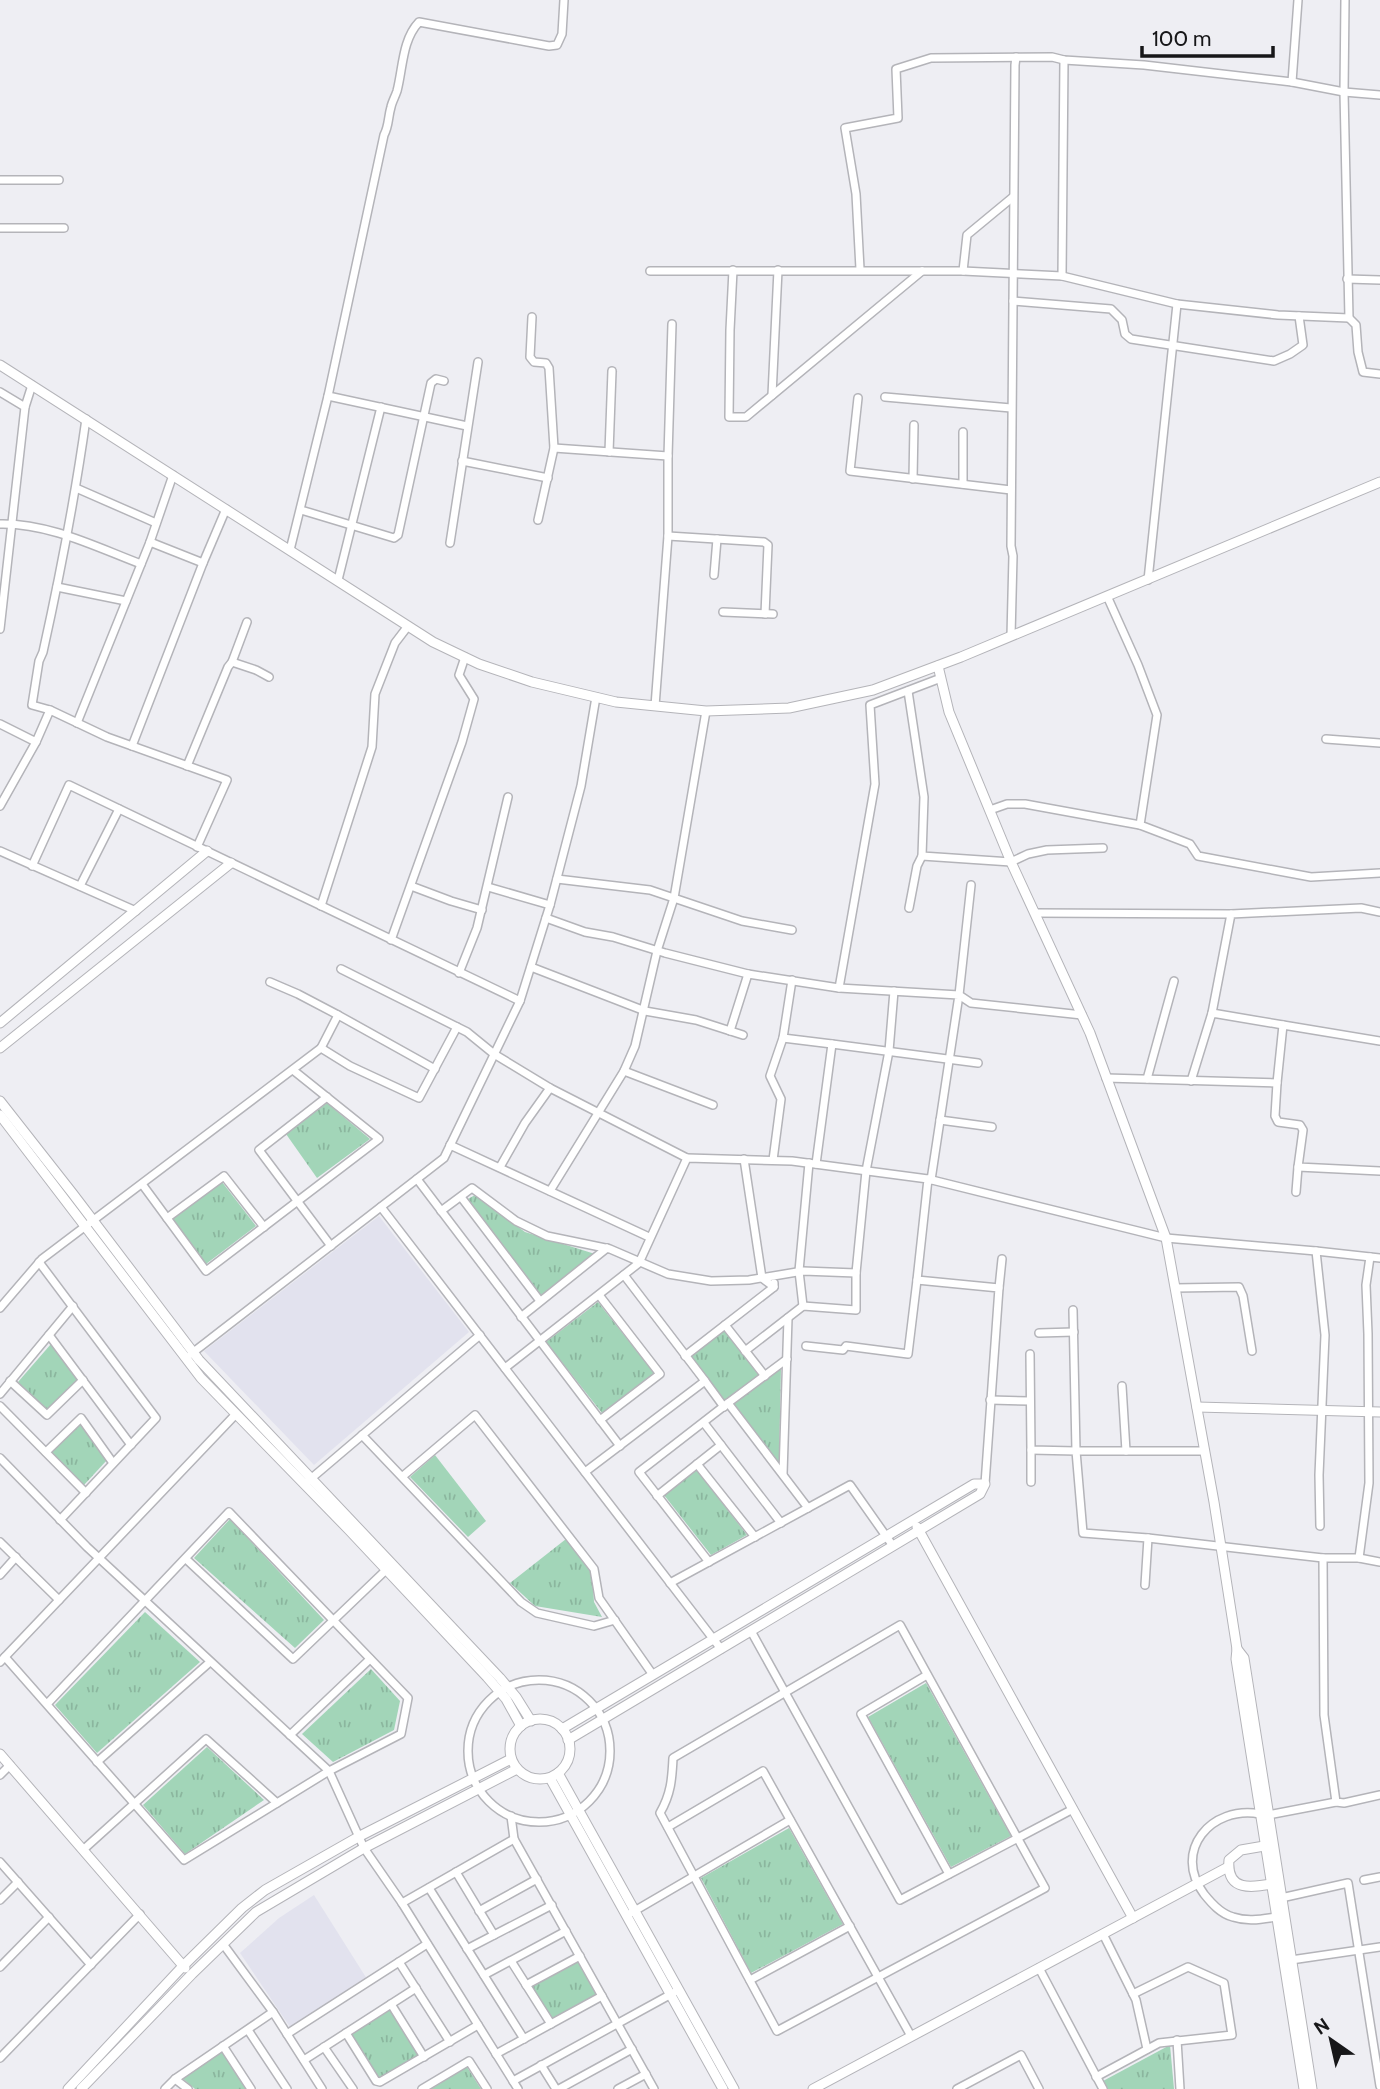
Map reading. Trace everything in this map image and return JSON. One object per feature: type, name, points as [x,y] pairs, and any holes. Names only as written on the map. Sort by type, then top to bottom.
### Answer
[{"type":"street","points":[[290,550],[328,396],[384,135],[411,31],[419,22],[557,46],[562,34],[564,0]]},
{"type":"street","points":[[1292,82],[1297,0]]},
{"type":"street","points":[[1345,0],[1349,318],[1356,325],[1363,372],[1380,374]]},
{"type":"street","points":[[1011,636],[1016,57]]},
{"type":"street","points":[[860,269],[856,194],[845,128],[898,118],[896,69],[931,58],[1052,57],[1292,82],[1345,92],[1380,95]]},
{"type":"street","points":[[1062,276],[1064,60]]},
{"type":"street","points":[[0,180],[59,180]]},
{"type":"street","points":[[963,271],[967,235],[1013,197]]},
{"type":"street","points":[[0,228],[64,228]]},
{"type":"street","points":[[650,271],[860,269],[1062,276],[1177,304],[1349,318]]},
{"type":"street","points":[[733,270],[729,417],[746,417],[923,271]]},
{"type":"street","points":[[772,395],[778,270]]},
{"type":"street","points":[[1347,279],[1380,280]]},
{"type":"street","points":[[1013,300],[1111,309],[1122,320],[1125,334],[1131,339],[1274,361],[1290,355],[1303,345],[1299,316]]},
{"type":"street","points":[[1148,580],[1177,304]]},
{"type":"street","points":[[532,317],[530,357],[548,365],[554,448],[538,520]]},
{"type":"street","points":[[655,706],[668,536],[667,457],[672,324]]},
{"type":"street","points":[[450,543],[478,362]]},
{"type":"street","points":[[0,365],[433,642],[532,682],[616,702],[655,706],[706,710],[789,708],[873,690],[1148,580],[1380,482]]},
{"type":"street","points":[[609,452],[612,371]]},
{"type":"street","points":[[301,510],[394,538],[398,535],[431,383],[436,379],[444,381]]},
{"type":"street","points":[[0,629],[3,572],[12,524],[25,407],[32,385]]},
{"type":"street","points":[[0,392],[25,407]]},
{"type":"street","points":[[328,396],[467,426]]},
{"type":"street","points":[[884,397],[1011,408]]},
{"type":"street","points":[[858,398],[850,471],[1011,490]]},
{"type":"street","points":[[338,580],[381,407]]},
{"type":"street","points":[[0,1023],[136,911],[202,849],[228,780],[132,746],[50,710],[32,705],[67,536],[86,419]]},
{"type":"street","points":[[913,479],[914,425]]},
{"type":"street","points":[[963,432],[963,484]]},
{"type":"street","points":[[554,448],[667,457]]},
{"type":"street","points":[[462,461],[548,478]]},
{"type":"street","points":[[77,723],[150,542],[173,475]]},
{"type":"street","points":[[76,488],[156,523]]},
{"type":"street","points":[[132,746],[226,509]]},
{"type":"street","points":[[0,524],[54,531],[141,564]]},
{"type":"street","points":[[668,536],[764,542],[768,545],[769,614],[723,612]]},
{"type":"street","points":[[714,575],[717,539]]},
{"type":"street","points":[[150,542],[203,563]]},
{"type":"street","points":[[57,587],[126,601]]},
{"type":"street","points":[[1107,596],[1157,715],[1140,825]]},
{"type":"street","points":[[187,766],[247,622]]},
{"type":"street","points":[[321,906],[372,747],[375,694],[395,643],[408,626]]},
{"type":"street","points":[[391,940],[462,742],[474,699],[459,675],[466,657]]},
{"type":"street","points":[[232,662],[269,677]]},
{"type":"street","points":[[938,666],[949,712],[1012,862],[1082,1015],[1166,1238],[1205,1451],[1237,1649],[1244,1658],[1275,1883],[1276,1917],[1304,2089]]},
{"type":"street","points":[[839,988],[875,784],[870,705],[941,677]]},
{"type":"street","points":[[908,691],[923,797],[922,856],[917,866],[909,908]]},
{"type":"street","points":[[189,1355],[444,1158],[520,1001],[550,905],[581,786],[596,697]]},
{"type":"street","points":[[0,806],[36,742],[50,710]]},
{"type":"street","points":[[550,1191],[624,1071],[635,1046],[657,951],[674,898],[706,710]]},
{"type":"street","points":[[0,724],[36,742]]},
{"type":"street","points":[[1326,739],[1380,743]]},
{"type":"street","points":[[32,866],[69,785],[520,1001]]},
{"type":"street","points":[[459,972],[482,910],[508,797]]},
{"type":"street","points":[[990,810],[1007,804],[1025,804],[1140,825],[1190,844],[1198,856],[1311,877],[1380,873]]},
{"type":"street","points":[[80,886],[119,809]]},
{"type":"street","points":[[922,856],[1012,862],[1028,854],[1047,850],[1103,848]]},
{"type":"street","points":[[0,851],[136,911]]},
{"type":"street","points":[[0,1048],[231,863]]},
{"type":"street","points":[[557,879],[649,890],[742,921],[792,930]]},
{"type":"street","points":[[411,886],[482,910]]},
{"type":"street","points":[[806,1346],[844,1350],[846,1346],[908,1354],[930,1179],[959,995],[971,886]]},
{"type":"street","points":[[488,887],[550,905]]},
{"type":"street","points":[[1035,913],[1231,914],[1361,908],[1380,912]]},
{"type":"street","points":[[1191,1081],[1212,1013],[1231,914]]},
{"type":"street","points":[[546,918],[585,932],[613,937],[748,974],[839,988],[959,995],[971,1003],[1082,1015]]},
{"type":"street","points":[[531,967],[645,1011],[696,1020],[743,1035]]},
{"type":"street","points":[[341,969],[467,1032],[494,1054],[550,1088],[687,1158],[813,1163],[930,1179],[1166,1238],[1380,1258]]},
{"type":"street","points":[[730,1031],[748,974]]},
{"type":"street","points":[[773,1160],[781,1099],[770,1076],[783,1038],[792,980]]},
{"type":"street","points":[[1147,1079],[1174,981]]},
{"type":"street","points":[[270,982],[338,1015],[435,1069]]},
{"type":"street","points":[[745,1351],[803,1306],[856,1310],[856,1273],[866,1171],[889,1051],[894,991]]},
{"type":"street","points":[[1212,1013],[1380,1041]]},
{"type":"street","points":[[0,1308],[40,1262],[321,1048],[338,1015]]},
{"type":"street","points":[[1283,1025],[1275,1116],[1278,1122],[1300,1125],[1303,1130],[1296,1192]]},
{"type":"street","points":[[321,1048],[350,1066],[419,1098],[457,1027]]},
{"type":"street","points":[[783,1038],[978,1063]]},
{"type":"street","points":[[803,1306],[799,1271],[832,1044]]},
{"type":"street","points":[[142,1184],[206,1271],[379,1139],[293,1070]]},
{"type":"street","points":[[624,1071],[713,1105]]},
{"type":"street","points":[[1106,1078],[1277,1083]]},
{"type":"street","points":[[500,1167],[550,1088]]},
{"type":"street","points":[[327,1097],[259,1150],[331,1246]]},
{"type":"street","points":[[0,1101],[189,1355],[308,1481],[386,1570],[503,1689],[521,1726]]},
{"type":"street","points":[[0,1115],[89,1224]]},
{"type":"street","points":[[940,1120],[992,1127]]},
{"type":"street","points":[[450,1144],[649,1237]]},
{"type":"street","points":[[505,1368],[639,1263],[687,1158]]},
{"type":"street","points":[[744,1159],[762,1278],[774,1287]]},
{"type":"street","points":[[1298,1167],[1380,1171]]},
{"type":"street","points":[[167,1218],[224,1176],[264,1227]]},
{"type":"street","points":[[417,1179],[620,1446]]},
{"type":"street","points":[[441,1212],[472,1188],[516,1221],[547,1236],[607,1248],[668,1274],[711,1281],[749,1280],[799,1271],[856,1273]]},
{"type":"street","points":[[461,1197],[540,1301]]},
{"type":"street","points":[[381,1207],[721,1649]]},
{"type":"street","points":[[521,1317],[607,1248]]},
{"type":"street","points":[[1316,1251],[1325,1335],[1320,1526]]},
{"type":"street","points":[[1359,1558],[1369,1483],[1366,1285],[1370,1257]]},
{"type":"street","points":[[568,1740],[980,1494],[985,1483],[1002,1259]]},
{"type":"street","points":[[40,1262],[156,1418],[60,1520]]},
{"type":"street","points":[[624,1275],[685,1356],[808,1508]]},
{"type":"street","points":[[685,1356],[774,1287],[775,1276]]},
{"type":"street","points":[[917,1280],[999,1287]]},
{"type":"street","points":[[1175,1288],[1239,1287],[1243,1296],[1252,1351]]},
{"type":"street","points":[[599,1295],[660,1374],[600,1420]]},
{"type":"street","points":[[0,1394],[73,1306]]},
{"type":"street","points":[[1073,1310],[1076,1451],[1083,1533],[1380,1562]]},
{"type":"street","points":[[783,1475],[788,1318]]},
{"type":"street","points":[[725,1325],[765,1376]]},
{"type":"street","points":[[1039,1333],[1074,1332]]},
{"type":"street","points":[[49,1335],[131,1445]]},
{"type":"street","points":[[308,1481],[480,1335]]},
{"type":"street","points":[[1030,1354],[1031,1482]]},
{"type":"street","points":[[189,1355],[201,1378],[236,1414],[433,1605],[531,1721]]},
{"type":"street","points":[[709,1562],[639,1472],[787,1359]]},
{"type":"street","points":[[10,1381],[47,1415],[83,1380]]},
{"type":"street","points":[[585,1472],[705,1381]]},
{"type":"street","points":[[1122,1386],[1126,1451]]},
{"type":"street","points":[[990,1401],[1030,1401]]},
{"type":"street","points":[[0,1406],[86,1493]]},
{"type":"street","points":[[1197,1407],[1380,1412]]},
{"type":"street","points":[[47,1704],[229,1512],[408,1698],[401,1734],[329,1771],[184,1860],[47,1704],[2,1660],[236,1414]]},
{"type":"street","points":[[404,1476],[475,1415],[594,1569],[599,1598],[653,1675]]},
{"type":"street","points":[[46,1452],[81,1418],[113,1463]]},
{"type":"street","points":[[704,1423],[781,1522]]},
{"type":"street","points":[[362,1435],[404,1476],[521,1602],[537,1613],[594,1626],[615,1620]]},
{"type":"street","points":[[657,1496],[722,1445]]},
{"type":"street","points":[[1031,1450],[1205,1451]]},
{"type":"street","points":[[0,1458],[99,1558],[329,1771],[360,1836],[363,1848],[402,1903],[518,2089]]},
{"type":"street","points":[[697,1464],[755,1537]]},
{"type":"street","points":[[562,1729],[974,1483],[985,1483]]},
{"type":"street","points":[[670,1583],[850,1485],[893,1546]]},
{"type":"street","points":[[913,1520],[1133,1918]]},
{"type":"street","points":[[1145,1585],[1148,1538]]},
{"type":"street","points":[[0,1542],[60,1600]]},
{"type":"street","points":[[0,1574],[16,1557]]},
{"type":"street","points":[[1323,1558],[1324,1714],[1336,1802]]},
{"type":"street","points":[[186,1559],[293,1658],[386,1570]]},
{"type":"street","points":[[900,1625],[927,1675],[1045,1888],[777,2031],[660,1813],[671,1787],[673,1758],[900,1625]]},
{"type":"street","points":[[751,1631],[900,1900],[1073,1809]]},
{"type":"street","points":[[290,1735],[370,1658]]},
{"type":"street","points":[[97,1762],[210,1661]]},
{"type":"street","points":[[927,1675],[861,1714],[949,1874]]},
{"type":"street","points":[[540,1679],[559,1682],[584,1695],[597,1708],[610,1737],[610,1760],[604,1780],[594,1797],[575,1813],[554,1821],[518,1819],[497,1809],[477,1790],[467,1750],[471,1728],[479,1711],[503,1689],[524,1681],[540,1679]]},
{"type":"street","points":[[547,1720],[562,1729],[568,1740],[569,1757],[563,1768],[554,1775],[532,1778],[517,1769],[511,1759],[511,1742],[521,1726],[531,1721],[547,1720]]},
{"type":"street","points":[[84,1849],[206,1739],[277,1803]]},
{"type":"street","points":[[0,1754],[192,1975]]},
{"type":"street","points":[[68,2089],[183,1966],[242,1908],[265,1890],[360,1836],[511,1759]]},
{"type":"street","points":[[0,1775],[10,1765]]},
{"type":"street","points":[[81,2089],[256,1912],[363,1848],[517,1769]]},
{"type":"street","points":[[668,1827],[763,1771],[911,2036]]},
{"type":"street","points":[[554,1775],[674,1992],[723,2089]]},
{"type":"street","points":[[1276,1917],[1250,1920],[1231,1917],[1216,1909],[1197,1884],[1191,1869],[1191,1855],[1202,1835],[1216,1820],[1231,1814],[1264,1814],[1380,1795]]},
{"type":"street","points":[[511,1816],[514,1839],[654,2089]]},
{"type":"street","points":[[631,1913],[790,1820]]},
{"type":"street","points":[[402,1903],[514,1839]]},
{"type":"street","points":[[1269,1845],[1241,1850],[1229,1860],[1228,1867],[1237,1884],[1248,1888],[1275,1883]]},
{"type":"street","points":[[0,1861],[90,1965]]},
{"type":"street","points":[[813,2089],[1228,1867]]},
{"type":"street","points":[[456,1872],[494,1936]]},
{"type":"street","points":[[1364,1880],[1380,1877]]},
{"type":"street","points":[[479,1911],[537,1879]]},
{"type":"street","points":[[0,1900],[18,1882]]},
{"type":"street","points":[[1275,1883],[1281,1899],[1312,2089]]},
{"type":"street","points":[[1281,1899],[1348,1883],[1380,2087]]},
{"type":"street","points":[[429,1888],[524,2039]]},
{"type":"street","points":[[467,1949],[552,1905]]},
{"type":"street","points":[[0,2058],[140,1914]]},
{"type":"street","points":[[0,1967],[49,1917]]},
{"type":"street","points":[[750,1980],[850,1926]]},
{"type":"street","points":[[484,1975],[566,1931]]},
{"type":"street","points":[[1103,1934],[1136,2000],[1147,2049]]},
{"type":"street","points":[[223,1944],[273,2012],[322,2089]]},
{"type":"street","points":[[287,2034],[428,1944]]},
{"type":"street","points":[[1291,1960],[1380,1947]]},
{"type":"street","points":[[526,1985],[580,1956]]},
{"type":"street","points":[[511,1961],[551,2024]]},
{"type":"street","points":[[399,1962],[450,2042]]},
{"type":"street","points":[[1096,2077],[1159,2042],[1232,2035],[1224,1983],[1188,1967],[1133,1994]]},
{"type":"street","points":[[1039,1968],[1102,2089]]},
{"type":"street","points":[[304,2060],[416,1988]]},
{"type":"street","points":[[513,2081],[674,1992]]},
{"type":"street","points":[[674,1992],[734,2089]]},
{"type":"street","points":[[496,2054],[603,1996]]},
{"type":"street","points":[[391,2004],[425,2057]]},
{"type":"street","points":[[165,2089],[175,2079],[273,2012]]},
{"type":"street","points":[[346,2033],[376,2081],[380,2082],[478,2025]]},
{"type":"street","points":[[248,2029],[287,2089]]},
{"type":"street","points":[[1177,2039],[1180,2089]]},
{"type":"street","points":[[223,2046],[251,2089]]},
{"type":"street","points":[[324,2046],[353,2089]]},
{"type":"street","points":[[541,2065],[557,2089],[632,2049]]},
{"type":"street","points":[[957,2089],[1021,2055],[1039,2089]]},
{"type":"street","points":[[422,2089],[469,2061],[487,2089]]},
{"type":"street","points":[[618,2089],[646,2074]]},
{"type":"street","points":[[175,2079],[188,2089]]},
{"type":"street","points":[[973,2081],[977,2089]]},
{"type":"shaded area","points":[[379,1216],[469,1332],[314,1465],[204,1351]]},
{"type":"shaded area","points":[[314,1895],[367,1979],[290,2027],[240,1953],[279,1918]]},
{"type":"green space","points":[[327,1103],[370,1139],[317,1178],[286,1134]]},
{"type":"green space","points":[[222,1182],[256,1226],[206,1264],[172,1219]]},
{"type":"green space","points":[[475,1195],[525,1232],[595,1254],[541,1295],[468,1199]]},
{"type":"green space","points":[[598,1302],[654,1373],[602,1413],[546,1342]]},
{"type":"green space","points":[[725,1330],[759,1375],[724,1402],[690,1357]]},
{"type":"green space","points":[[51,1344],[78,1380],[48,1410],[18,1382]]},
{"type":"green space","points":[[781,1368],[779,1463],[734,1404]]},
{"type":"green space","points":[[80,1423],[107,1460],[84,1485],[51,1453]]},
{"type":"green space","points":[[435,1455],[486,1521],[468,1537],[410,1477]]},
{"type":"green space","points":[[697,1470],[747,1535],[711,1555],[664,1495]]},
{"type":"green space","points":[[230,1519],[324,1620],[295,1648],[194,1558]]},
{"type":"green space","points":[[566,1539],[592,1572],[594,1602],[602,1617],[535,1606],[510,1583]]},
{"type":"green space","points":[[145,1612],[200,1662],[97,1753],[55,1705]]},
{"type":"green space","points":[[371,1669],[400,1701],[394,1730],[333,1762],[302,1734]]},
{"type":"green space","points":[[926,1683],[1011,1836],[951,1867],[868,1717]]},
{"type":"green space","points":[[207,1747],[264,1800],[185,1854],[143,1805]]},
{"type":"green space","points":[[789,1828],[843,1924],[751,1973],[701,1878]]},
{"type":"green space","points":[[577,1960],[597,1996],[551,2021],[530,1985]]},
{"type":"green space","points":[[390,2009],[419,2057],[380,2079],[351,2034]]},
{"type":"green space","points":[[1170,2045],[1174,2089],[1108,2089],[1103,2081]]},
{"type":"green space","points":[[222,2051],[248,2089],[195,2089],[182,2078]]},
{"type":"green space","points":[[467,2067],[481,2089],[431,2089]]}]
